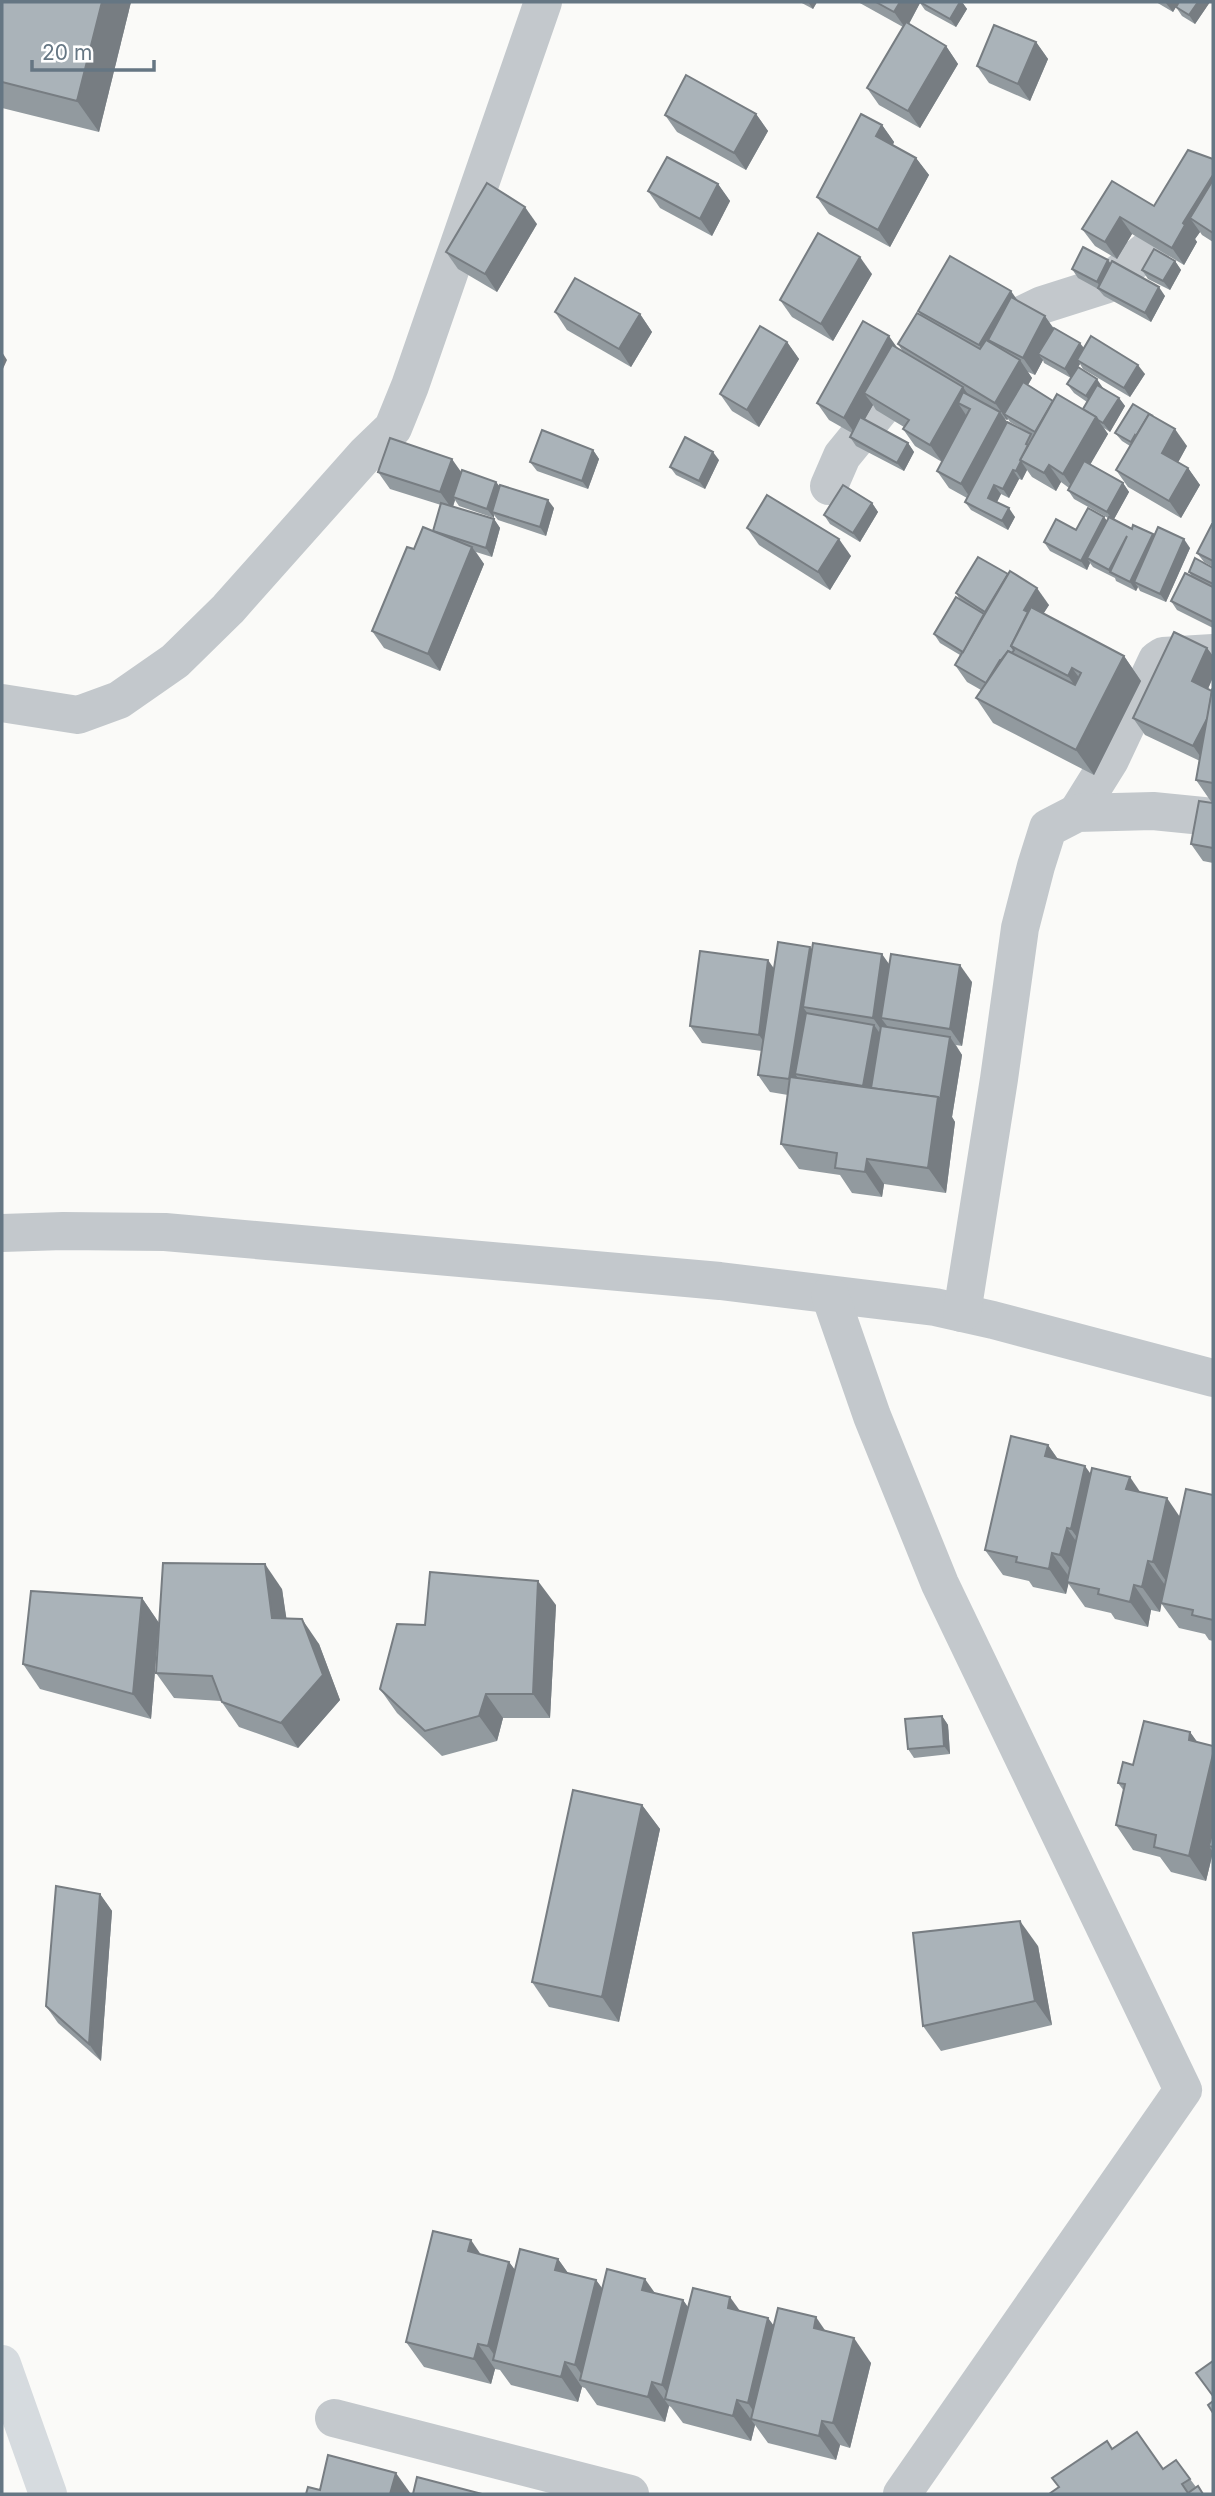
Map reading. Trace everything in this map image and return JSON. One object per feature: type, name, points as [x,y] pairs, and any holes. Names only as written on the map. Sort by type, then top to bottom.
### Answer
[{"type":"main road","points":[[2,2364],[48,2494]]},
{"type":"street","points":[[2,704],[78,716],[119,700],[175,661],[228,609],[366,454],[393,428],[410,386],[542,2]]},
{"type":"street","points":[[829,486],[842,456],[887,402],[995,326],[1030,310],[1105,285],[1180,220],[1196,198],[1213,193]]},
{"type":"street","points":[[1077,813],[1110,760],[1157,660],[1163,656],[1213,653]]},
{"type":"street","points":[[962,1313],[1020,928],[1048,828],[1077,813],[1153,811],[1213,817]]},
{"type":"street","points":[[2,1233],[165,1233],[720,1281],[935,1307],[1213,1378]]},
{"type":"street","points":[[831,1295],[872,1416],[940,1584],[1183,2090],[902,2494]]},
{"type":"street","points":[[334,2418],[630,2494]]},
{"type":"building","points":[[2,2],[102,2],[77,101],[2,82]]},
{"type":"building","points":[[876,2],[900,2],[894,12]]},
{"type":"building","points":[[920,2],[960,2],[950,19]]},
{"type":"building","points":[[1179,2],[1198,2],[1189,15],[1176,7]]},
{"type":"building","points":[[906,22],[946,46],[908,111],[867,88]]},
{"type":"building","points":[[994,25],[1036,42],[1018,84],[977,66]]},
{"type":"building","points":[[686,75],[756,114],[734,153],[665,115]]},
{"type":"building","points":[[861,114],[882,125],[876,136],[916,158],[878,230],[817,197]]},
{"type":"building","points":[[1188,150],[1213,159],[1213,175],[1183,223],[1185,225],[1172,248],[1120,217],[1105,242],[1082,229],[1112,181],[1154,206]]},
{"type":"building","points":[[667,157],[718,184],[700,219],[648,191]]},
{"type":"building","points":[[1213,180],[1213,233],[1190,218]]},
{"type":"building","points":[[487,183],[525,207],[485,274],[446,252]]},
{"type":"building","points":[[818,233],[860,257],[821,324],[780,300]]},
{"type":"building","points":[[1083,247],[1108,260],[1097,282],[1072,269]]},
{"type":"building","points":[[1154,249],[1175,261],[1163,281],[1142,270]]},
{"type":"building","points":[[950,256],[1011,291],[979,345],[918,311]]},
{"type":"building","points":[[1112,261],[1159,287],[1145,313],[1098,288]]},
{"type":"building","points":[[575,278],[640,314],[619,349],[555,312]]},
{"type":"building","points":[[1011,297],[1045,316],[1023,358],[988,340]]},
{"type":"building","points":[[917,313],[980,349],[986,340],[1020,360],[995,403],[898,344]]},
{"type":"building","points":[[863,321],[889,336],[844,418],[817,403]]},
{"type":"building","points":[[760,326],[787,342],[747,410],[720,394]]},
{"type":"building","points":[[1054,328],[1080,343],[1065,369],[1038,354]]},
{"type":"building","points":[[1091,336],[1138,365],[1124,388],[1077,360]]},
{"type":"building","points":[[892,345],[963,387],[930,445],[903,429],[909,420],[864,393]]},
{"type":"building","points":[[1078,367],[1097,379],[1086,396],[1067,384]]},
{"type":"building","points":[[1023,382],[1053,401],[1035,432],[1004,414]]},
{"type":"building","points":[[1097,385],[1119,398],[1103,423],[1083,409]]},
{"type":"building","points":[[963,392],[1000,412],[961,484],[937,471],[970,409],[958,403]]},
{"type":"building","points":[[1057,394],[1096,417],[1063,474],[1049,465],[1044,473],[1020,460]]},
{"type":"building","points":[[1133,404],[1153,416],[1149,414],[1131,442],[1115,433]]},
{"type":"building","points":[[1149,414],[1175,429],[1162,453],[1188,468],[1169,501],[1116,470]]},
{"type":"building","points":[[860,417],[908,443],[897,463],[850,437]]},
{"type":"building","points":[[1007,422],[1031,434],[1016,471],[1013,470],[1003,489],[994,485],[988,498],[1009,508],[1002,521],[965,502]]},
{"type":"building","points":[[542,430],[593,450],[582,481],[530,462]]},
{"type":"building","points":[[685,437],[713,452],[699,481],[670,467]]},
{"type":"building","points":[[390,438],[452,459],[440,492],[378,472]]},
{"type":"building","points":[[1084,461],[1123,483],[1107,512],[1068,490]]},
{"type":"building","points":[[462,470],[496,482],[487,509],[453,497]]},
{"type":"building","points":[[500,485],[548,500],[540,527],[492,512]]},
{"type":"building","points":[[843,485],[872,503],[853,533],[824,515]]},
{"type":"building","points":[[767,495],[839,539],[818,572],[747,528]]},
{"type":"building","points":[[441,503],[494,519],[486,548],[433,531]]},
{"type":"building","points":[[1088,508],[1104,517],[1081,561],[1044,542],[1056,519],[1076,530]]},
{"type":"building","points":[[1109,517],[1132,529],[1133,525],[1153,534],[1130,582],[1110,572],[1127,536],[1109,570],[1087,558]]},
{"type":"building","points":[[1213,524],[1213,561],[1197,553]]},
{"type":"building","points":[[423,527],[472,547],[428,654],[372,631],[407,547],[414,549]]},
{"type":"building","points":[[1158,527],[1184,539],[1160,594],[1134,582]]},
{"type":"building","points":[[978,557],[1008,574],[985,612],[956,593]]},
{"type":"building","points":[[1195,558],[1213,568],[1213,584],[1189,572]]},
{"type":"building","points":[[1010,571],[1037,588],[1024,610],[1028,612],[1011,646],[1014,650],[1012,653],[1008,651],[1000,660],[986,683],[955,665]]},
{"type":"building","points":[[1185,573],[1213,587],[1213,622],[1171,601]]},
{"type":"building","points":[[956,597],[984,614],[963,652],[934,634]]},
{"type":"building","points":[[1031,607],[1124,656],[1076,750],[976,698],[1008,651],[1075,685],[1081,673],[1072,668],[1068,676],[1011,646]]},
{"type":"building","points":[[1174,632],[1207,648],[1192,681],[1212,691],[1208,717],[1193,746],[1133,718]]},
{"type":"building","points":[[1213,691],[1213,783],[1196,780]]},
{"type":"building","points":[[1199,801],[1213,803],[1213,848],[1191,844]]},
{"type":"building","points":[[778,942],[810,947],[789,1079],[758,1075]]},
{"type":"building","points":[[813,943],[882,954],[873,1018],[803,1007]]},
{"type":"building","points":[[700,951],[768,960],[759,1035],[690,1026]]},
{"type":"building","points":[[891,954],[960,965],[950,1029],[881,1018]]},
{"type":"building","points":[[806,1013],[874,1025],[863,1086],[795,1074]]},
{"type":"building","points":[[881,1026],[950,1037],[940,1100],[938,1097],[871,1088]]},
{"type":"building","points":[[790,1077],[938,1097],[928,1168],[867,1159],[865,1172],[835,1168],[837,1153],[781,1144]]},
{"type":"building","points":[[1011,1436],[1048,1445],[1045,1456],[1085,1466],[1071,1529],[1067,1528],[1060,1555],[1052,1553],[1049,1569],[1016,1562],[1017,1557],[985,1550]]},
{"type":"building","points":[[1092,1468],[1130,1477],[1126,1489],[1167,1498],[1153,1562],[1148,1561],[1142,1587],[1134,1585],[1130,1602],[1098,1594],[1099,1589],[1067,1582]]},
{"type":"building","points":[[1186,1489],[1213,1495],[1213,1620],[1192,1615],[1193,1610],[1161,1603]]},
{"type":"building","points":[[163,1563],[265,1564],[272,1618],[302,1619],[323,1675],[281,1723],[222,1702],[212,1676],[156,1673]]},
{"type":"building","points":[[430,1572],[538,1581],[533,1694],[486,1694],[479,1716],[425,1731],[380,1689],[397,1624],[425,1625]]},
{"type":"building","points":[[31,1591],[142,1598],[133,1694],[23,1664]]},
{"type":"building","points":[[942,1716],[944,1746],[908,1749],[905,1719]]},
{"type":"building","points":[[1144,1721],[1190,1732],[1189,1740],[1213,1746],[1189,1856],[1154,1847],[1156,1835],[1116,1825],[1125,1784],[1118,1783],[1123,1762],[1133,1765]]},
{"type":"building","points":[[573,1790],[642,1805],[602,1997],[532,1982]]},
{"type":"building","points":[[1213,1830],[1213,1847],[1209,1846]]},
{"type":"building","points":[[56,1886],[100,1894],[89,2044],[46,2006]]},
{"type":"building","points":[[1020,1921],[1035,2001],[923,2026],[913,1933]]},
{"type":"building","points":[[433,2231],[471,2240],[468,2251],[509,2262],[488,2346],[478,2344],[474,2359],[406,2342]]},
{"type":"building","points":[[520,2249],[558,2259],[555,2270],[596,2280],[575,2365],[565,2362],[561,2377],[493,2360]]},
{"type":"building","points":[[607,2269],[645,2279],[642,2290],[683,2300],[662,2385],[652,2382],[648,2397],[580,2380]]},
{"type":"building","points":[[693,2288],[730,2297],[728,2308],[768,2318],[748,2403],[737,2400],[733,2416],[665,2399]]},
{"type":"building","points":[[778,2308],[816,2317],[814,2328],[854,2338],[833,2423],[822,2421],[819,2436],[751,2419]]},
{"type":"building","points":[[1213,2361],[1213,2396],[1196,2373]]},
{"type":"building","points":[[1137,2432],[1163,2469],[1176,2460],[1190,2479],[1182,2484],[1188,2493],[1198,2486],[1203,2494],[1049,2494],[1059,2487],[1052,2478],[1107,2441],[1112,2449]]},
{"type":"building","points":[[328,2455],[396,2473],[390,2494],[306,2494],[308,2487],[320,2490]]},
{"type":"building","points":[[417,2477],[482,2494],[413,2494]]}]
